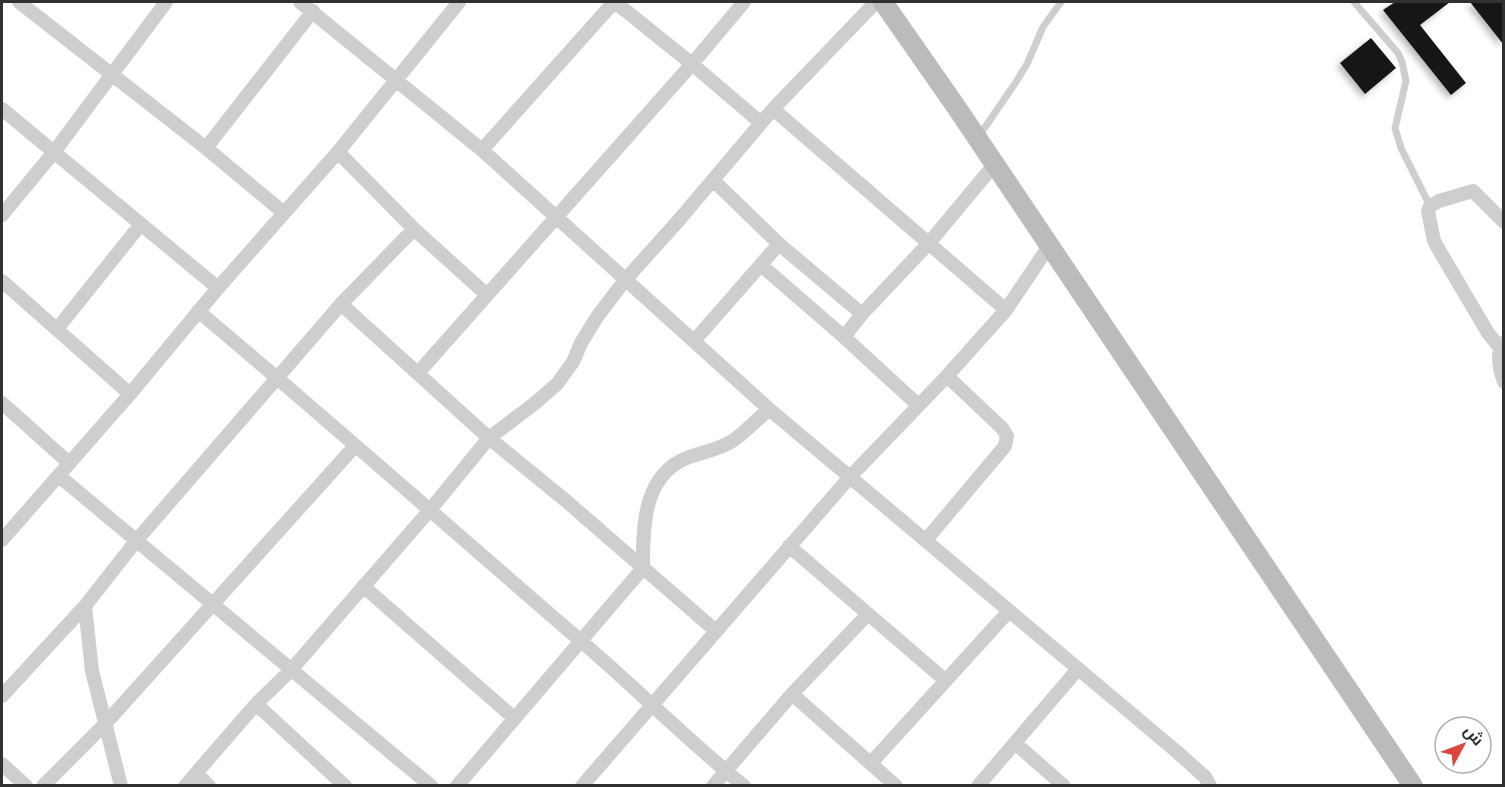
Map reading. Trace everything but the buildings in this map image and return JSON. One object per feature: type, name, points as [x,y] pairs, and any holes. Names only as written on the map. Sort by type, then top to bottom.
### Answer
[{"type":"main road","points":[[883,2],[1413,786]]},
{"type":"street","points":[[19,2],[206,148],[284,213]]},
{"type":"street","points":[[2,215],[54,152],[166,2]]},
{"type":"street","points":[[300,2],[482,150],[769,409],[1176,751],[1205,777],[1210,786]]},
{"type":"street","points":[[2,540],[338,152],[459,2]]},
{"type":"street","points":[[482,150],[615,2],[761,123]]},
{"type":"street","points":[[418,374],[744,2]]},
{"type":"street","points":[[185,786],[430,510],[489,438],[534,404],[568,371],[597,317],[625,280],[773,109],[876,2]]},
{"type":"street","points":[[206,148],[313,11]]},
{"type":"street","points":[[773,109],[1006,310]]},
{"type":"street","points":[[2,110],[218,288]]},
{"type":"street","points":[[338,152],[414,229],[487,295]]},
{"type":"street","points":[[844,337],[862,314],[929,243],[994,165]]},
{"type":"street","points":[[713,180],[779,244],[862,314]]},
{"type":"street","points":[[1503,222],[1473,192],[1439,201],[1430,206],[1428,211],[1434,242],[1478,317],[1502,348],[1498,359],[1503,382]]},
{"type":"street","points":[[57,329],[141,224]]},
{"type":"street","points":[[2,696],[85,606],[136,541],[341,304],[414,229]]},
{"type":"street","points":[[694,341],[779,244]]},
{"type":"street","points":[[582,786],[849,478],[947,376],[1006,310],[1049,246]]},
{"type":"street","points":[[761,265],[918,405]]},
{"type":"street","points":[[2,280],[130,394]]},
{"type":"street","points":[[341,304],[489,438],[565,500],[716,631]]},
{"type":"street","points":[[198,311],[582,642],[744,786]]},
{"type":"street","points":[[926,540],[1005,446],[1007,436],[947,376]]},
{"type":"street","points":[[2,403],[69,463]]},
{"type":"street","points":[[457,786],[643,568],[643,531],[646,512],[660,479],[682,460],[706,453],[733,441],[769,409]]},
{"type":"street","points":[[43,786],[105,724],[355,446]]},
{"type":"street","points":[[59,476],[431,786]]},
{"type":"street","points":[[789,546],[945,680]]},
{"type":"street","points":[[363,586],[514,718]]},
{"type":"street","points":[[85,606],[89,652],[121,786]]},
{"type":"street","points":[[871,763],[1009,610]]},
{"type":"street","points":[[713,786],[792,694],[868,614]]},
{"type":"street","points":[[978,786],[1078,669]]},
{"type":"street","points":[[792,694],[896,786]]},
{"type":"street","points":[[256,704],[345,786]]},
{"type":"street","points":[[1015,743],[1064,786]]},
{"type":"street","points":[[2,764],[26,786]]},
{"type":"street","points":[[196,773],[210,786]]},
{"type":"lane","points":[[977,138],[1016,82],[1027,64],[1043,27],[1061,2]]},
{"type":"lane","points":[[1354,2],[1398,53],[1402,62],[1406,81],[1395,128],[1401,148],[1430,206]]}]
